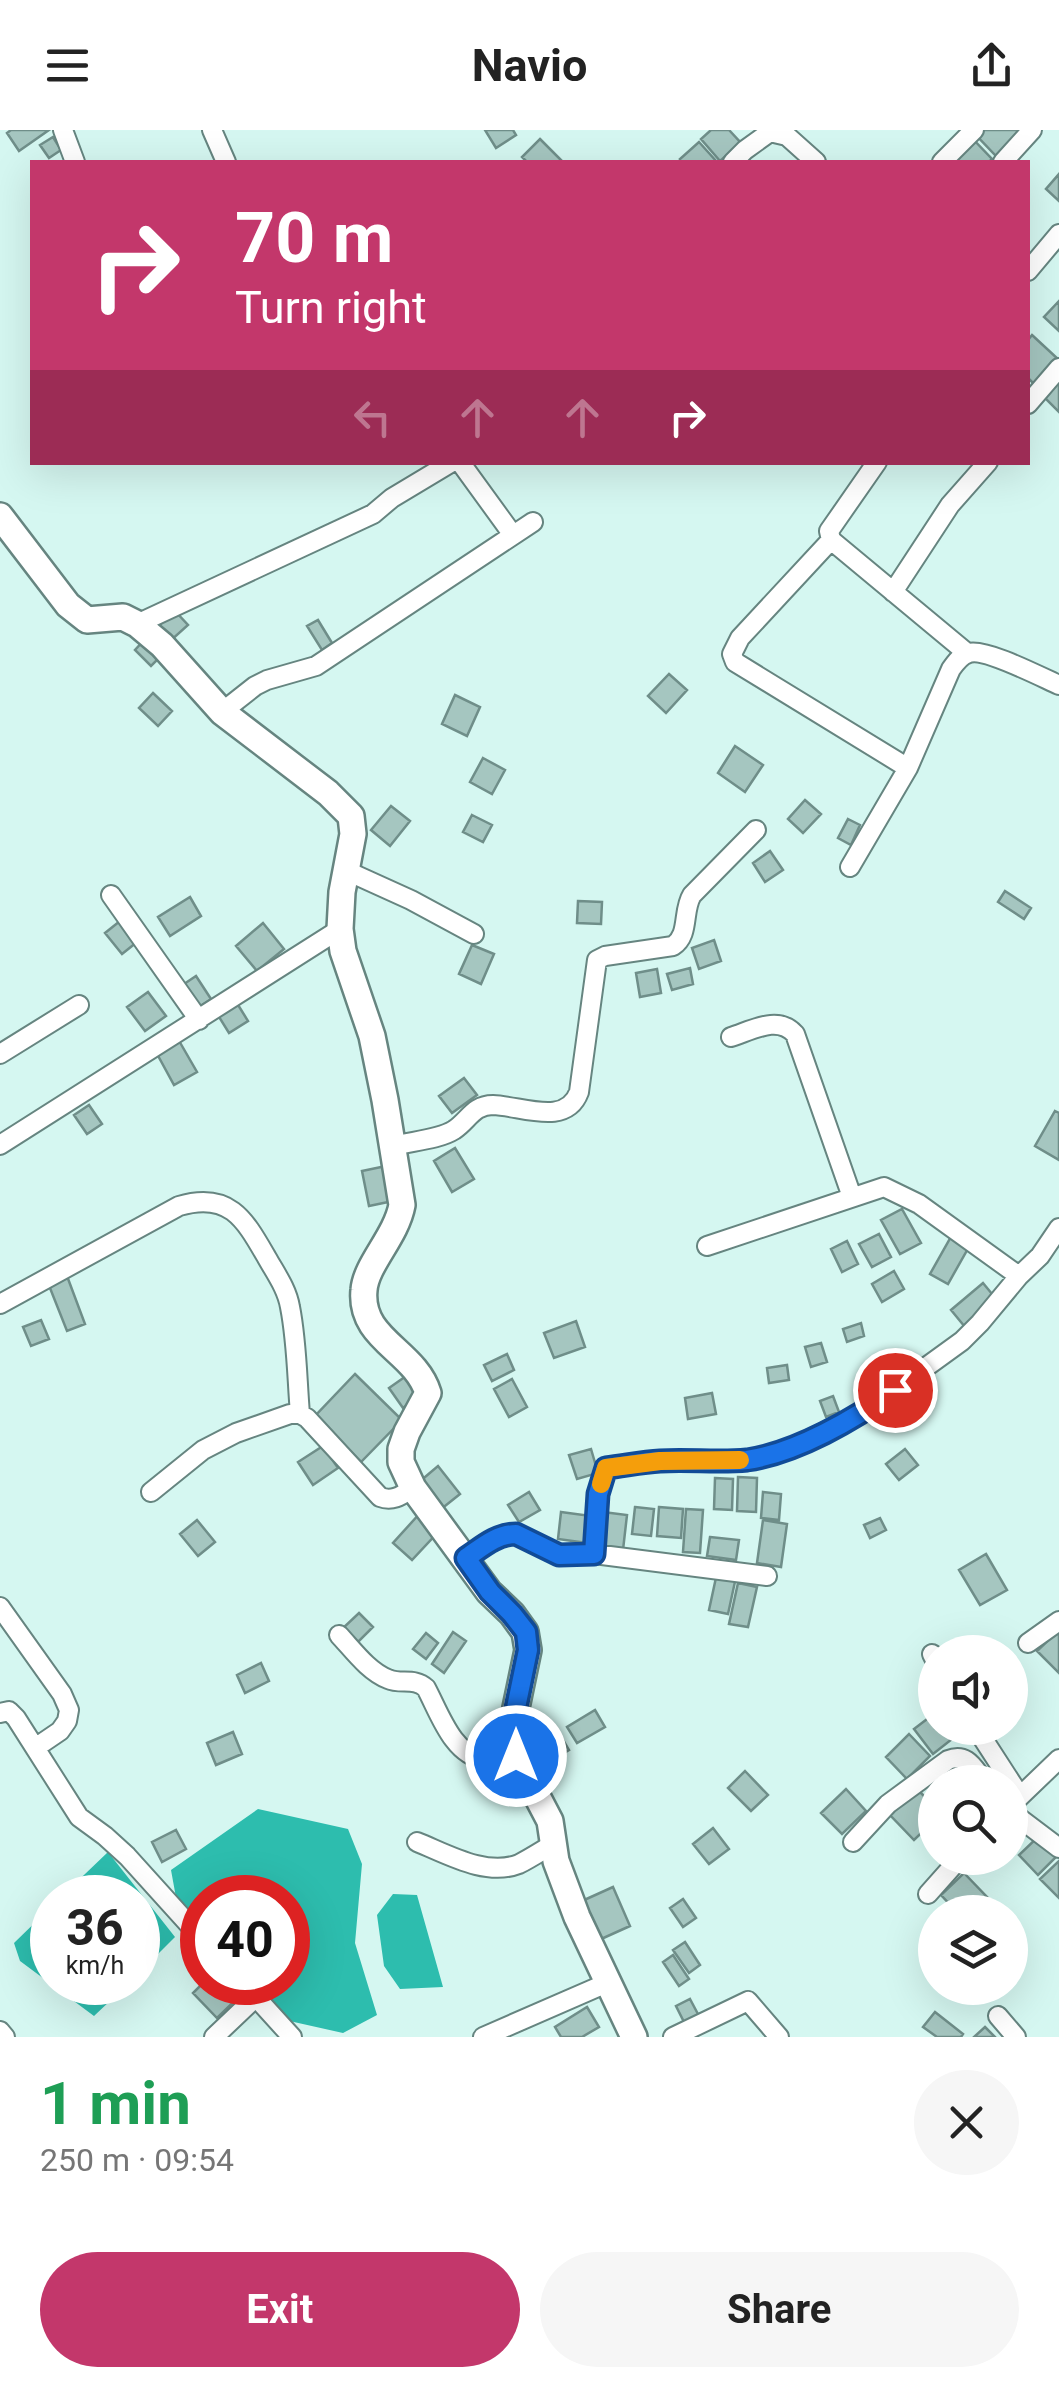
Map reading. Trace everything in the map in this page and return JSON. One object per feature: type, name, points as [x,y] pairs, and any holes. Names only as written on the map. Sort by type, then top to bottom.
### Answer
[{"type":"street","points":[[63,130],[74,160]]},
{"type":"street","points":[[212,130],[225,160]]},
{"type":"street","points":[[944,160],[974,130]]},
{"type":"street","points":[[1005,160],[1032,130]]},
{"type":"street","points":[[735,160],[770,132],[787,136],[814,160]]},
{"type":"street","points":[[1030,269],[1059,234]]},
{"type":"street","points":[[1030,402],[1059,368]]},
{"type":"street","points":[[137,624],[372,514],[447,465]]},
{"type":"street","points":[[462,465],[513,535]]},
{"type":"street","points":[[875,465],[829,531],[831,540],[967,653]]},
{"type":"street","points":[[893,592],[950,505],[985,465]]},
{"type":"street","points":[[0,516],[68,605],[87,620],[122,617],[137,624],[162,645],[222,712],[328,792],[351,816],[353,834],[342,892],[340,929],[343,951],[372,1036],[402,1205],[398,1222],[366,1278],[363,1294],[367,1315],[378,1334],[424,1378],[428,1392],[401,1449],[413,1488],[490,1592],[526,1632],[528,1650],[512,1727],[516,1756],[550,1821],[564,1886],[634,2037]]},
{"type":"street","points":[[222,712],[267,680],[316,666],[533,522]]},
{"type":"street","points":[[831,540],[740,638],[732,654],[736,662],[908,768]]},
{"type":"street","points":[[850,867],[908,768],[958,658],[978,652],[1059,685]]},
{"type":"street","points":[[393,1146],[452,1132],[479,1107],[551,1112],[575,1102],[597,960],[680,942],[692,895],[756,830]]},
{"type":"street","points":[[347,871],[474,934]]},
{"type":"street","points":[[111,895],[198,1020]]},
{"type":"street","points":[[0,1145],[340,929]]},
{"type":"street","points":[[0,1054],[79,1006]]},
{"type":"street","points":[[732,1037],[777,1023],[787,1025],[795,1034],[852,1197]]},
{"type":"street","points":[[707,1246],[884,1187],[918,1204],[1019,1276]]},
{"type":"street","points":[[0,1304],[179,1206],[192,1202],[223,1204],[246,1223],[286,1290],[300,1414]]},
{"type":"street","points":[[594,1554],[598,1494],[606,1468],[766,1456],[864,1412],[926,1369],[980,1323],[1040,1256],[1059,1228]]},
{"type":"street","points":[[151,1492],[203,1450],[236,1433],[290,1414],[307,1418],[380,1496],[388,1500],[413,1488]]},
{"type":"street","points":[[466,1558],[509,1533],[559,1555],[594,1554],[767,1576]]},
{"type":"street","points":[[0,1607],[62,1694],[69,1710],[60,1730],[35,1748]]},
{"type":"street","points":[[1028,1643],[1059,1621]]},
{"type":"street","points":[[339,1635],[388,1680],[420,1683],[426,1688],[464,1752],[486,1759],[516,1756]]},
{"type":"street","points":[[0,1713],[9,1711],[16,1718],[79,1817],[127,1856],[180,1914]]},
{"type":"street","points":[[941,1765],[957,1756],[971,1765]]},
{"type":"street","points":[[1028,1790],[1059,1759]]},
{"type":"street","points":[[853,1842],[888,1804],[918,1782]]},
{"type":"street","points":[[1028,1819],[1059,1848]]},
{"type":"street","points":[[417,1842],[493,1868],[519,1864],[555,1843]]},
{"type":"street","points":[[928,1894],[945,1875]]},
{"type":"street","points":[[483,2037],[607,1983]]},
{"type":"street","points":[[674,2037],[748,2001],[779,2037]]},
{"type":"street","points":[[214,2037],[248,2005]]},
{"type":"street","points":[[262,2005],[292,2037]]},
{"type":"street","points":[[998,2016],[1016,2037]]},
{"type":"street","points":[[0,2031],[6,2037]]},
{"type":"shaded area","points":[[258,1809],[348,1829],[362,1864],[355,1943],[377,2015],[343,2033],[276,2018],[265,2005],[310,2005],[310,1875],[180,1875],[180,1906],[171,1870]]},
{"type":"shaded area","points":[[108,1852],[126,1875],[84,1875]]},
{"type":"shaded area","points":[[393,1894],[417,1895],[443,1987],[400,1989],[384,1966],[377,1915]]},
{"type":"shaded area","points":[[160,1918],[175,1937],[160,1952]]},
{"type":"shaded area","points":[[30,1927],[30,1968],[20,1961],[14,1943]]},
{"type":"shaded area","points":[[79,2005],[106,2005],[94,2016]]},
{"type":"building","points":[[49,130],[19,151],[7,133]]},
{"type":"building","points":[[485,130],[513,130],[516,135],[496,148]]},
{"type":"building","points":[[711,130],[729,130],[741,143],[719,160],[701,139]]},
{"type":"building","points":[[982,130],[1016,130],[1020,134],[996,156],[976,135]]},
{"type":"building","points":[[53,137],[61,150],[49,158],[40,145]]},
{"type":"building","points":[[971,137],[992,159],[991,160],[952,160]]},
{"type":"building","points":[[540,139],[561,160],[525,160],[522,157]]},
{"type":"building","points":[[699,142],[715,160],[681,160]]},
{"type":"building","points":[[1059,174],[1059,201],[1046,189]]},
{"type":"building","points":[[1059,301],[1059,331],[1044,317]]},
{"type":"building","points":[[1032,335],[1058,359],[1034,384],[1030,380]]},
{"type":"building","points":[[1059,374],[1059,412],[1040,393]]},
{"type":"building","points":[[175,611],[188,625],[168,643],[155,629]]},
{"type":"building","points":[[318,620],[332,643],[322,650],[307,626]]},
{"type":"building","points":[[146,638],[162,655],[151,666],[135,650]]},
{"type":"building","points":[[669,674],[687,690],[666,713],[648,696]]},
{"type":"building","points":[[153,693],[172,711],[158,726],[139,708]]},
{"type":"building","points":[[455,695],[480,707],[467,736],[442,724]]},
{"type":"building","points":[[735,746],[763,765],[745,792],[718,773]]},
{"type":"building","points":[[483,758],[505,770],[492,794],[470,782]]},
{"type":"building","points":[[805,800],[821,814],[803,833],[788,819]]},
{"type":"building","points":[[391,806],[410,821],[390,846],[371,830]]},
{"type":"building","points":[[472,815],[492,825],[483,842],[463,832]]},
{"type":"building","points":[[848,819],[860,825],[851,845],[838,838]]},
{"type":"building","points":[[770,851],[783,870],[765,882],[753,863]]},
{"type":"building","points":[[1005,891],[1031,908],[1024,919],[998,902]]},
{"type":"building","points":[[190,897],[201,916],[170,936],[158,917]]},
{"type":"building","points":[[578,901],[602,902],[601,924],[577,923]]},
{"type":"building","points":[[120,921],[137,942],[122,954],[105,933]]},
{"type":"building","points":[[263,923],[284,949],[257,971],[236,946]]},
{"type":"building","points":[[714,940],[721,961],[699,969],[692,948]]},
{"type":"building","points":[[472,945],[494,954],[481,984],[459,974]]},
{"type":"building","points":[[690,968],[693,984],[672,990],[667,974]]},
{"type":"building","points":[[657,969],[661,993],[640,997],[636,973]]},
{"type":"building","points":[[196,976],[211,999],[196,1009],[181,986]]},
{"type":"building","points":[[148,992],[166,1016],[145,1031],[127,1007]]},
{"type":"building","points":[[235,1000],[248,1021],[229,1033],[216,1012]]},
{"type":"building","points":[[178,1039],[197,1072],[174,1085],[156,1052]]},
{"type":"building","points":[[464,1078],[477,1095],[452,1113],[439,1096]]},
{"type":"building","points":[[89,1105],[102,1124],[87,1134],[74,1115]]},
{"type":"building","points":[[1055,1111],[1059,1113],[1059,1160],[1035,1146]]},
{"type":"building","points":[[455,1148],[474,1179],[452,1192],[434,1161]]},
{"type":"building","points":[[386,1166],[393,1201],[369,1206],[362,1171]]},
{"type":"building","points":[[902,1209],[921,1243],[900,1254],[881,1220]]},
{"type":"building","points":[[879,1234],[891,1257],[872,1267],[859,1244]]},
{"type":"building","points":[[952,1235],[970,1245],[948,1284],[930,1274]]},
{"type":"building","points":[[847,1241],[858,1264],[842,1272],[831,1249]]},
{"type":"building","points":[[894,1271],[904,1289],[882,1302],[872,1284]]},
{"type":"building","points":[[67,1276],[85,1324],[67,1331],[48,1283]]},
{"type":"building","points":[[983,1283],[997,1300],[965,1327],[951,1310]]},
{"type":"building","points":[[41,1320],[49,1339],[31,1346],[23,1327]]},
{"type":"building","points":[[576,1321],[585,1347],[554,1358],[544,1333]]},
{"type":"building","points":[[861,1323],[864,1336],[847,1342],[843,1329]]},
{"type":"building","points":[[821,1343],[827,1362],[811,1367],[805,1347]]},
{"type":"building","points":[[507,1354],[514,1370],[492,1381],[484,1365]]},
{"type":"building","points":[[787,1365],[789,1380],[769,1383],[767,1368]]},
{"type":"building","points":[[355,1374],[402,1420],[361,1462],[315,1416]]},
{"type":"building","points":[[409,1374],[422,1394],[403,1408],[389,1388]]},
{"type":"building","points":[[512,1379],[527,1407],[509,1417],[494,1389]]},
{"type":"building","points":[[712,1393],[716,1414],[688,1419],[685,1398]]},
{"type":"building","points":[[833,1396],[839,1412],[826,1417],[820,1401]]},
{"type":"building","points":[[323,1446],[338,1468],[313,1485],[298,1462]]},
{"type":"building","points":[[591,1449],[598,1473],[577,1479],[569,1455]]},
{"type":"building","points":[[905,1449],[918,1465],[899,1480],[886,1464]]},
{"type":"building","points":[[438,1466],[460,1494],[440,1510],[418,1483]]},
{"type":"building","points":[[738,1477],[757,1478],[756,1512],[737,1511]]},
{"type":"building","points":[[715,1478],[733,1479],[732,1510],[714,1509]]},
{"type":"building","points":[[529,1492],[540,1510],[519,1522],[508,1505]]},
{"type":"building","points":[[763,1492],[781,1494],[779,1520],[761,1518]]},
{"type":"building","points":[[635,1507],[654,1509],[651,1536],[632,1534]]},
{"type":"building","points":[[659,1507],[683,1509],[681,1538],[657,1536]]},
{"type":"building","points":[[686,1509],[703,1510],[700,1553],[683,1552]]},
{"type":"building","points":[[421,1512],[440,1530],[412,1560],[393,1543]]},
{"type":"building","points":[[561,1512],[591,1516],[587,1543],[558,1539]]},
{"type":"building","points":[[603,1512],[627,1515],[623,1550],[598,1547]]},
{"type":"building","points":[[880,1518],[886,1530],[870,1538],[864,1525]]},
{"type":"building","points":[[197,1520],[215,1542],[198,1556],[180,1534]]},
{"type":"building","points":[[763,1520],[787,1524],[781,1567],[757,1563]]},
{"type":"building","points":[[710,1537],[739,1540],[736,1560],[707,1556]]},
{"type":"building","points":[[986,1554],[1007,1590],[980,1605],[959,1570]]},
{"type":"building","points":[[717,1573],[736,1577],[728,1614],[709,1610]]},
{"type":"building","points":[[738,1583],[757,1587],[748,1627],[729,1624]]},
{"type":"building","points":[[359,1613],[373,1627],[356,1644],[342,1629]]},
{"type":"building","points":[[453,1632],[466,1641],[444,1673],[432,1664]]},
{"type":"building","points":[[426,1633],[438,1643],[426,1659],[413,1649]]},
{"type":"building","points":[[1056,1633],[1059,1635],[1059,1673],[1037,1651]]},
{"type":"building","points":[[261,1663],[269,1681],[245,1693],[237,1675]]},
{"type":"building","points":[[595,1710],[605,1727],[577,1743],[567,1727]]},
{"type":"building","points":[[233,1732],[242,1754],[216,1765],[207,1743]]},
{"type":"building","points":[[909,1734],[930,1756],[907,1779],[886,1757]]},
{"type":"building","points":[[560,1735],[569,1750],[538,1768],[529,1753]]},
{"type":"building","points":[[926,1745],[944,1745],[933,1754]]},
{"type":"building","points":[[745,1771],[768,1795],[751,1811],[728,1788]]},
{"type":"building","points":[[846,1789],[866,1811],[842,1834],[821,1813]]},
{"type":"building","points":[[918,1790],[918,1836],[914,1840],[890,1815]]},
{"type":"building","points":[[713,1828],[729,1849],[709,1864],[693,1844]]},
{"type":"building","points":[[176,1830],[186,1849],[162,1862],[152,1842]]},
{"type":"building","points":[[1042,1833],[1059,1854],[1038,1875],[1028,1864],[1028,1846]]},
{"type":"building","points":[[1059,1861],[1059,1898],[1040,1879]]},
{"type":"building","points":[[966,1875],[985,1895],[941,1895]]},
{"type":"building","points":[[613,1887],[630,1926],[599,1940],[582,1901]]},
{"type":"building","points":[[683,1899],[696,1918],[683,1927],[670,1908]]},
{"type":"building","points":[[685,1942],[700,1965],[689,1973],[673,1950]]},
{"type":"building","points":[[673,1955],[689,1979],[679,1986],[663,1962]]},
{"type":"building","points":[[690,1999],[699,2016],[685,2024],[676,2006]]},
{"type":"building","points":[[205,2005],[230,2005],[217,2018]]},
{"type":"building","points":[[587,2007],[599,2027],[582,2037],[561,2037],[555,2027]]},
{"type":"building","points":[[935,2012],[963,2034],[961,2037],[937,2037],[923,2027]]},
{"type":"building","points":[[985,2027],[995,2037],[974,2037]]},
{"type":"slow traffic","points":[[601,1484],[606,1468],[660,1461],[740,1460]]},
{"type":"route","points":[[516,1756],[512,1727],[528,1650],[526,1632],[466,1558],[509,1533],[559,1555],[594,1554],[598,1494],[606,1468],[766,1456],[864,1412],[895,1390]]}]
